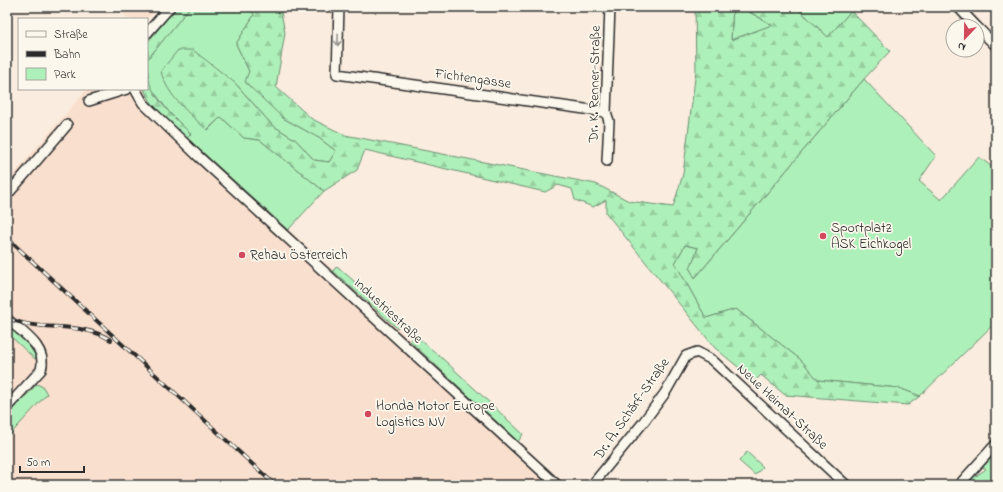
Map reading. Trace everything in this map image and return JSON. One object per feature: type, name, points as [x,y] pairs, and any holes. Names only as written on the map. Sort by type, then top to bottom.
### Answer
[{"type":"street","points":[[148,32],[170,7]]},
{"type":"street","name":"Fichtengasse","points":[[339,7],[337,74],[606,112]]},
{"type":"street","name":"Dr. K. Renner-Straße","points":[[607,161],[609,121],[606,112],[610,7]]},
{"type":"street","points":[[958,7],[969,18]]},
{"type":"street","points":[[985,34],[996,46]]},
{"type":"street","points":[[89,101],[125,90]]},
{"type":"street","name":"Industriestraße","points":[[136,90],[143,103],[198,156],[557,485]]},
{"type":"street","points":[[7,195],[67,125]]},
{"type":"street","points":[[7,319],[42,353],[43,362],[41,370],[7,407]]},
{"type":"street","name":"Dr. A. Schärf-Straße","points":[[592,485],[642,424],[664,393],[686,356],[697,352]]},
{"type":"street","name":"Neue Heimat-Straße","points":[[697,352],[712,360],[846,485]]},
{"type":"street","points":[[958,485],[996,444]]},
{"type":"shaded area","points":[[115,7],[158,7],[148,18],[128,18]]},
{"type":"shaded area","points":[[86,90],[145,90],[152,103],[187,138],[397,328],[565,485],[7,485],[7,182]]},
{"type":"green space","points":[[177,7],[190,7],[148,59],[148,42]]},
{"type":"green space","points":[[190,7],[251,7],[254,15],[236,44],[249,71],[283,118],[319,138],[336,151],[329,162],[314,160],[296,140],[272,125],[235,83],[208,130],[221,117],[244,138],[260,140],[324,191],[288,230],[187,138],[191,134],[169,112],[149,85],[148,59]]},
{"type":"green space","points":[[251,7],[280,7],[285,33],[276,87],[312,119],[345,135],[596,184],[629,201],[673,207],[683,174],[696,70],[695,7],[733,7],[731,40],[772,25],[747,10],[747,7],[796,7],[828,37],[851,11],[890,51],[864,79],[695,278],[690,269],[698,248],[685,245],[675,263],[706,318],[736,309],[801,360],[818,380],[899,388],[920,396],[908,405],[785,395],[761,375],[755,381],[715,348],[606,213],[606,200],[593,207],[575,200],[572,189],[558,185],[545,192],[365,150],[357,170],[324,191],[260,140],[244,138],[221,117],[207,130],[173,96],[164,80],[161,71],[178,50],[193,50],[235,83],[272,125],[296,140],[314,160],[329,162],[336,151],[319,138],[283,118],[245,82],[249,71],[236,44],[254,15]]},
{"type":"green space","points":[[733,7],[747,7],[747,11],[773,25],[731,40]]},
{"type":"green space","points":[[796,7],[847,7],[851,11],[828,37]]},
{"type":"green space","points":[[148,78],[158,99],[191,134],[187,138],[157,109],[145,90],[148,90]]},
{"type":"green space","points":[[864,79],[936,156],[919,181],[941,200],[979,157],[996,170],[996,322],[920,396],[899,388],[818,380],[801,360],[736,309],[706,318],[675,263],[685,245],[698,248],[690,269],[696,277]]},
{"type":"green space","points":[[337,266],[402,324],[397,328],[333,271]]},
{"type":"green space","points":[[7,325],[28,345],[37,357],[35,359],[7,333]]},
{"type":"green space","points":[[415,335],[523,434],[518,442],[410,341]]},
{"type":"green space","points":[[37,384],[43,387],[47,394],[7,438],[7,416]]},
{"type":"green space","points":[[747,452],[763,467],[755,475],[739,461]]},
{"type":"green space","points":[[996,453],[996,485],[967,485],[973,478],[986,469],[983,467]]},
{"type":"railway","points":[[7,238],[275,485]]},
{"type":"railway","points":[[7,318],[33,325],[86,330],[111,340]]},
{"type":"place","name":"Sportplatz ASK Eichkogel","points":[[823,236]]},
{"type":"place","name":"Rehau Österreich","points":[[242,255]]},
{"type":"place","name":"Honda Motor Europe Logistics NV","points":[[368,414]]}]
